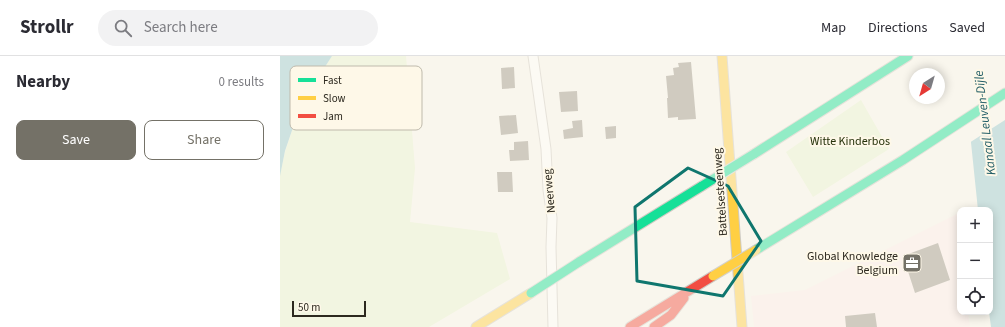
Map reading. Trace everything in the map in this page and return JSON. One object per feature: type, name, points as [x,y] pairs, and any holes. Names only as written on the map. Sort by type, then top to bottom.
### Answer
[{"type":"main road","name":"Battelsesteenweg","points":[[722,56],[742,327]]},
{"type":"main road","points":[[476,327],[907,57]]},
{"type":"main road","points":[[630,327],[903,160],[1005,94]]},
{"type":"main road","points":[[654,327],[671,315],[689,290]]},
{"type":"street","name":"Neerweg","points":[[533,56],[546,149],[548,190],[552,218],[551,247],[553,327]]},
{"type":"highlighted area","points":[[688,168],[728,186],[761,241],[723,296],[637,281],[635,207]]},
{"type":"shaded area","points":[[957,214],[957,315],[968,315],[970,327],[754,327],[751,296],[805,290]]},
{"type":"green space","points":[[332,56],[406,56],[407,66],[325,66]]},
{"type":"green space","name":"Witte Kinderbos","points":[[861,100],[889,149],[813,197],[786,152]]},
{"type":"green space","points":[[292,130],[412,130],[415,168],[410,222],[497,233],[510,279],[429,327],[280,327],[280,175]]},
{"type":"water","points":[[280,56],[332,56],[326,66],[290,66],[290,130],[292,130],[285,151],[280,176]]},
{"type":"water","name":"Kanaal Leuven-Dijle","points":[[962,56],[1005,56],[1005,327],[991,327],[989,315],[993,315],[993,207],[978,207]]},
{"type":"pier","points":[[960,56],[1005,56],[1005,120],[969,143]]},
{"type":"building","points":[[691,62],[696,119],[678,120],[678,117],[668,118],[666,76],[674,75],[673,68],[679,67],[678,63]]},
{"type":"building","points":[[514,67],[515,88],[502,89],[501,68]]},
{"type":"building","points":[[577,91],[578,111],[561,112],[559,92]]},
{"type":"building","points":[[516,115],[518,133],[501,135],[499,116]]},
{"type":"building","points":[[582,120],[583,137],[564,139],[563,130],[573,128],[572,121]]},
{"type":"building","points":[[616,126],[616,138],[606,139],[605,127]]},
{"type":"building","points":[[528,141],[529,160],[510,161],[509,150],[514,150],[514,142]]},
{"type":"building","points":[[497,172],[512,172],[513,192],[498,192]]},
{"type":"building","points":[[938,243],[950,280],[915,293],[903,256]]},
{"type":"building","points":[[875,313],[877,327],[846,327],[845,316]]},
{"type":"traffic: fast","points":[[754,154],[908,56]]},
{"type":"traffic: fast","points":[[756,250],[903,160],[1005,93]]},
{"type":"traffic: fast","points":[[702,186],[754,154]]},
{"type":"traffic: fast","points":[[579,262],[702,186]]},
{"type":"traffic: fast","points":[[531,293],[579,262]]},
{"type":"traffic: slow","points":[[722,56],[742,327]]},
{"type":"traffic: slow","points":[[713,276],[756,250]]},
{"type":"traffic: slow","points":[[476,327],[531,293]]},
{"type":"traffic: jam","points":[[630,327],[713,276]]},
{"type":"traffic: jam","points":[[654,327],[671,315],[684,298]]},
{"type":"place","name":"Global Knowledge Belgium","points":[[912,263]]}]
